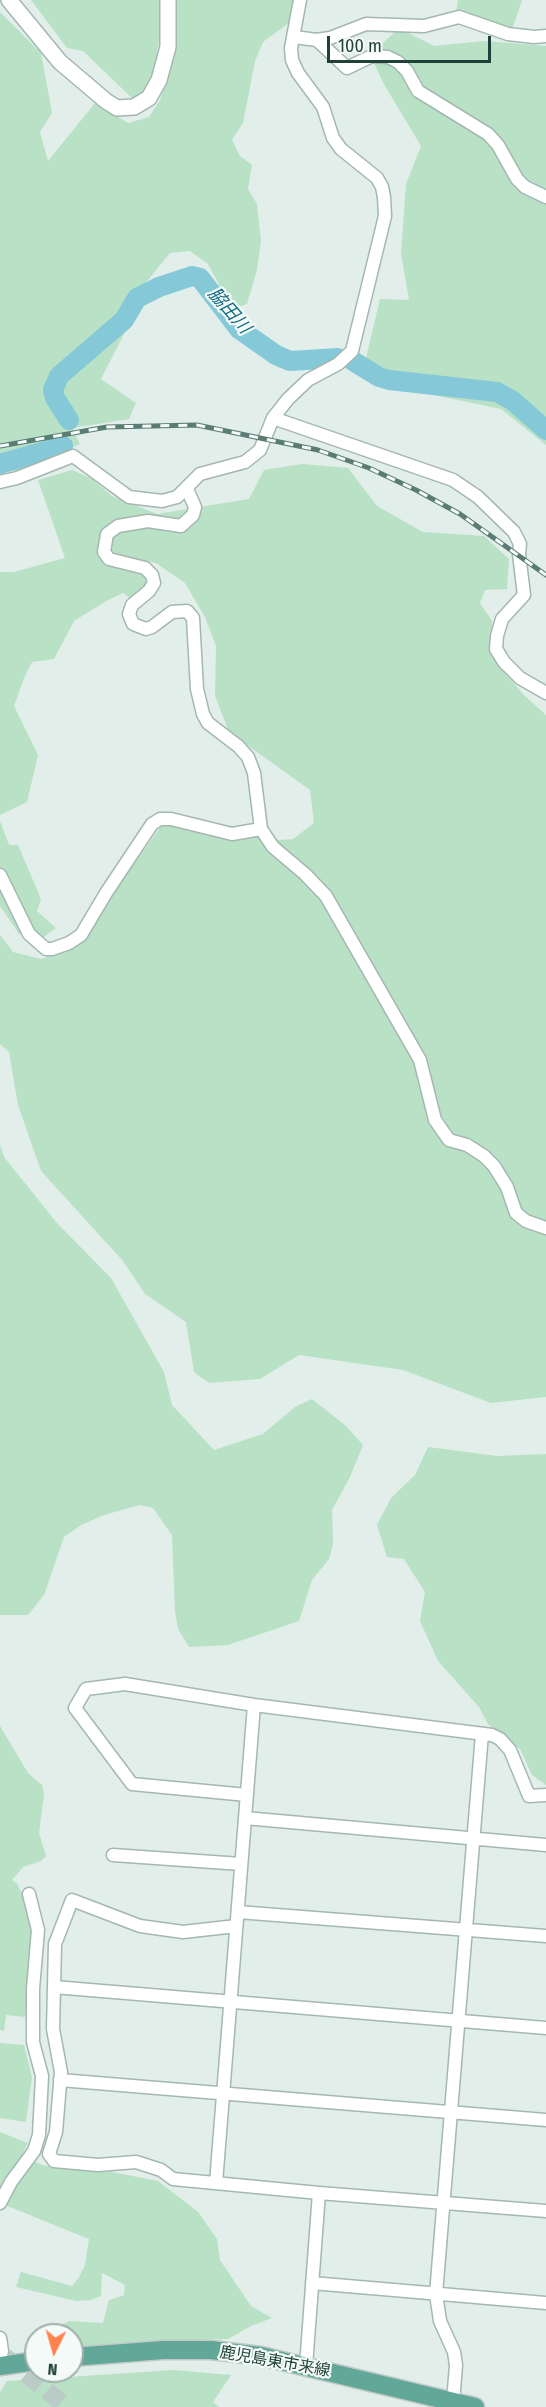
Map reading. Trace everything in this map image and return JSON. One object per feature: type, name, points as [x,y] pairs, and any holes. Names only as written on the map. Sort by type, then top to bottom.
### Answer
[{"type":"main road","name":"鹿児島東市来線","points":[[84,2356],[153,2350],[211,2350],[261,2356],[461,2405]]},
{"type":"main road","points":[[0,2366],[24,2363]]},
{"type":"street","points":[[9,0],[60,62],[117,108],[134,107],[150,98],[159,80],[168,47],[168,0]]},
{"type":"street","points":[[0,482],[17,478],[73,456],[129,497],[162,501],[177,497],[200,474],[245,462],[260,450],[273,418],[288,399],[308,380],[338,364],[352,351],[385,216],[382,187],[364,167],[341,149],[333,138],[323,107],[298,73],[292,60],[300,0]]},
{"type":"street","points":[[294,37],[317,40],[330,38],[366,24],[424,26],[459,17],[508,34],[546,36]]},
{"type":"street","points":[[317,40],[347,68],[372,56],[388,57],[398,62],[407,71],[418,91],[488,134],[498,145],[517,179],[546,197]]},
{"type":"street","points":[[273,418],[453,480],[478,497],[514,532],[520,544],[524,595],[502,619],[496,649],[504,662],[520,678],[546,693]]},
{"type":"street","points":[[187,489],[195,507],[193,515],[181,526],[148,521],[118,526],[107,534],[104,552],[109,559],[146,568],[152,575],[154,583],[149,591],[132,605],[129,614],[133,624],[146,629],[172,612],[187,611],[193,618],[197,689],[202,714],[208,723],[238,746],[248,757],[254,773],[261,829],[273,847],[305,874],[326,896],[420,1060],[435,1120],[448,1140],[467,1145],[484,1156],[494,1166],[507,1187],[516,1213],[526,1221],[546,1228]]},
{"type":"street","points":[[0,875],[29,934],[46,949],[52,949],[69,943],[81,935],[101,900],[152,824],[160,819],[171,819],[232,834],[261,829]]},
{"type":"street","points":[[247,1795],[132,1784],[75,1708],[87,1689],[125,1684],[254,1705],[482,1734],[500,1739],[510,1750],[529,1796],[546,1795]]},
{"type":"street","points":[[216,2183],[254,1705]]},
{"type":"street","points":[[461,2405],[454,2352],[440,2321],[435,2294],[445,2204],[482,1734]]},
{"type":"street","points":[[245,1818],[546,1845]]},
{"type":"street","points":[[113,1855],[241,1864]]},
{"type":"street","points":[[0,2203],[11,2182],[34,2151],[39,2135],[42,2076],[33,2042],[39,1930],[28,1894]]},
{"type":"street","points":[[236,1926],[183,1932],[140,1926],[72,1900],[55,1944],[52,2029],[61,2072],[56,2132],[49,2154],[54,2161],[98,2165],[136,2163],[160,2170],[173,2179],[546,2211]]},
{"type":"street","points":[[237,1912],[546,1936]]},
{"type":"street","points":[[54,1987],[546,2028]]},
{"type":"street","points":[[60,2080],[546,2120]]},
{"type":"street","points":[[306,2366],[319,2193]]},
{"type":"street","points":[[312,2283],[546,2303]]},
{"type":"street","points":[[0,2338],[2,2350],[0,2358]]},
{"type":"green space","points":[[31,0],[161,0],[160,35],[153,77],[147,96],[134,100],[83,51],[67,48]]},
{"type":"green space","points":[[176,0],[296,0],[293,20],[263,42],[255,61],[243,123],[232,140],[240,156],[252,165],[248,189],[257,204],[261,241],[257,270],[247,304],[232,309],[208,264],[190,251],[170,253],[144,285],[131,320],[101,379],[136,403],[129,419],[72,428],[80,444],[23,469],[0,473],[0,12],[41,53],[52,113],[40,132],[48,161],[95,103],[128,123],[149,117],[160,100],[173,55]]},
{"type":"green space","points":[[458,0],[522,0],[512,30],[456,13]]},
{"type":"green space","points":[[399,28],[434,46],[484,41],[546,46],[546,445],[501,409],[385,385],[366,358],[380,299],[409,300],[401,253],[406,184],[421,146],[385,86],[370,55]]},
{"type":"green space","points":[[302,464],[348,468],[377,506],[423,532],[484,536],[509,559],[507,589],[485,590],[480,603],[492,621],[496,663],[524,695],[546,715],[546,1397],[491,1403],[403,1370],[299,1355],[260,1379],[209,1383],[194,1372],[186,1322],[145,1294],[123,1261],[41,1171],[18,1105],[9,1052],[0,1044],[0,935],[13,952],[41,959],[71,949],[169,815],[280,840],[293,839],[314,823],[310,790],[229,732],[215,696],[216,646],[205,617],[185,583],[156,563],[131,559],[157,579],[140,605],[123,593],[108,600],[74,621],[54,659],[32,662],[14,706],[38,755],[27,802],[0,815],[0,572],[14,572],[65,558],[38,480],[72,470],[92,479],[112,496],[157,514],[249,499],[264,470]]},
{"type":"green space","points":[[0,821],[9,845],[18,845],[41,899],[37,911],[56,928],[41,939],[19,934],[0,906]]},
{"type":"green space","points":[[0,1145],[4,1157],[57,1223],[111,1278],[164,1372],[172,1405],[214,1450],[263,1434],[295,1407],[312,1399],[346,1426],[363,1445],[350,1477],[332,1510],[333,1544],[329,1559],[312,1580],[299,1621],[228,1645],[189,1647],[178,1629],[175,1611],[172,1535],[153,1508],[140,1505],[104,1515],[81,1525],[64,1537],[44,1595],[28,1615],[0,1615]]},
{"type":"green space","points":[[428,1447],[497,1456],[546,1454],[546,1785],[532,1775],[520,1749],[488,1724],[479,1707],[438,1661],[420,1621],[425,1592],[404,1559],[387,1557],[377,1525],[391,1498],[415,1475]]},
{"type":"green space","points":[[0,1726],[28,1773],[42,1785],[44,1794],[39,1833],[46,1856],[41,1861],[23,1867],[12,1880],[17,1884],[31,1911],[34,1928],[25,2017],[6,2015],[4,2031],[0,2030]]},
{"type":"green space","points":[[0,2043],[24,2045],[32,2077],[26,2122],[0,2118]]},
{"type":"green space","points":[[0,2132],[28,2143],[22,2155],[42,2165],[112,2172],[158,2181],[198,2212],[217,2239],[220,2260],[251,2306],[272,2318],[251,2326],[228,2339],[155,2341],[84,2348],[84,2323],[65,2323],[69,2321],[103,2323],[109,2300],[124,2295],[125,2285],[102,2273],[101,2296],[91,2300],[76,2301],[16,2287],[21,2272],[72,2286],[85,2265],[89,2239],[0,2203]]},
{"type":"green space","points":[[174,2370],[231,2375],[213,2402],[219,2407],[0,2407],[0,2392],[7,2381],[84,2383],[84,2376]]},
{"type":"waterway","name":"脇田川","points":[[69,420],[55,398],[53,390],[59,376],[124,320],[137,298],[159,287],[192,276],[200,278],[239,329],[276,355],[290,361],[338,358]]},
{"type":"waterway","name":"脇田川","points":[[353,361],[379,377],[389,380],[497,392],[513,401],[546,430]]},
{"type":"waterway","name":"脇田川","points":[[0,464],[63,446]]},
{"type":"tunnel","points":[[5,2357],[67,2407]]},
{"type":"railway","points":[[0,446],[107,427],[197,425],[318,450],[369,468],[460,514],[546,575]]}]
